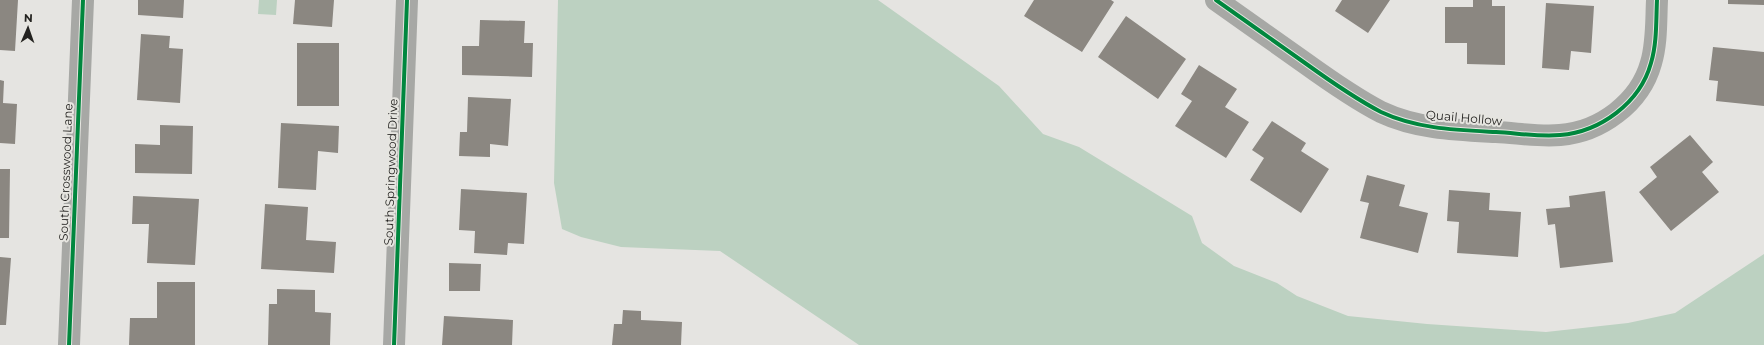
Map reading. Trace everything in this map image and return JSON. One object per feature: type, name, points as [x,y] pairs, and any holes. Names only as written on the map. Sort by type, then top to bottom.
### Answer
[{"type":"street","name":"South Crosswood Lane","points":[[69,345],[83,0]]},
{"type":"street","name":"South Springwood Drive","points":[[394,345],[407,0]]},
{"type":"street","name":"Quail Hollow","points":[[1216,0],[1353,97],[1383,112],[1414,124],[1448,129],[1559,135],[1581,132],[1607,120],[1624,107],[1639,90],[1651,64],[1655,46],[1657,0]]},
{"type":"shaded area","points":[[259,0],[277,0],[276,15],[258,14]]},
{"type":"shaded area","points":[[558,0],[878,0],[999,86],[1043,134],[1079,147],[1192,216],[1202,243],[1234,266],[1277,283],[1297,296],[1348,316],[1427,324],[1546,332],[1628,323],[1675,313],[1764,254],[1764,345],[859,345],[720,251],[621,247],[581,237],[562,229],[554,183]]},
{"type":"building","points":[[0,0],[18,0],[15,51],[0,50]]},
{"type":"building","points":[[138,0],[184,0],[183,18],[138,15]]},
{"type":"building","points":[[295,0],[334,0],[332,27],[293,24]]},
{"type":"building","points":[[1034,0],[1111,0],[1114,2],[1082,52],[1024,16]]},
{"type":"building","points":[[1342,0],[1390,0],[1368,33],[1335,11]]},
{"type":"building","points":[[1473,0],[1492,0],[1492,6],[1505,6],[1505,65],[1467,64],[1467,43],[1445,43],[1445,7],[1473,7]]},
{"type":"building","points":[[1728,0],[1764,0],[1764,5],[1728,4]]},
{"type":"building","points":[[1546,3],[1594,6],[1591,53],[1571,51],[1569,70],[1542,68]]},
{"type":"building","points":[[1126,16],[1186,59],[1158,99],[1098,57]]},
{"type":"building","points":[[480,20],[525,21],[524,43],[533,43],[532,77],[462,75],[462,46],[479,46]]},
{"type":"building","points":[[141,34],[170,36],[169,48],[183,49],[180,103],[137,100]]},
{"type":"building","points":[[297,43],[339,43],[339,106],[297,106]]},
{"type":"building","points":[[1713,47],[1764,52],[1764,106],[1716,101],[1718,81],[1709,80]]},
{"type":"building","points":[[1199,65],[1237,89],[1225,107],[1249,122],[1226,158],[1175,126],[1192,101],[1181,94]]},
{"type":"building","points":[[0,80],[4,81],[3,103],[17,104],[15,144],[0,143]]},
{"type":"building","points":[[468,97],[511,99],[508,146],[490,144],[490,157],[459,156],[460,132],[467,132]]},
{"type":"building","points":[[1272,121],[1306,143],[1301,151],[1329,169],[1301,213],[1250,180],[1264,158],[1252,150]]},
{"type":"building","points":[[281,123],[339,126],[338,153],[318,151],[316,190],[278,188]]},
{"type":"building","points":[[160,125],[193,126],[192,174],[135,173],[135,144],[160,145]]},
{"type":"building","points":[[1690,135],[1713,162],[1702,172],[1719,192],[1671,231],[1639,192],[1657,177],[1650,167]]},
{"type":"building","points":[[0,169],[10,169],[9,238],[0,238]]},
{"type":"building","points":[[1367,175],[1405,185],[1399,206],[1428,213],[1418,253],[1360,238],[1369,203],[1360,201]]},
{"type":"building","points":[[461,189],[527,193],[524,244],[508,243],[507,255],[474,253],[475,231],[459,230]]},
{"type":"building","points":[[1449,190],[1490,193],[1489,210],[1521,212],[1518,257],[1457,253],[1459,222],[1447,221]]},
{"type":"building","points":[[1605,191],[1613,262],[1560,268],[1555,224],[1548,225],[1546,209],[1570,207],[1569,196]]},
{"type":"building","points":[[133,196],[199,199],[195,265],[147,263],[149,224],[132,224]]},
{"type":"building","points":[[265,204],[308,207],[306,240],[336,242],[334,273],[261,269]]},
{"type":"building","points":[[0,257],[11,258],[6,325],[0,325]]},
{"type":"building","points":[[449,263],[481,264],[480,291],[449,291]]},
{"type":"building","points":[[157,282],[195,282],[195,345],[129,345],[130,318],[157,318]]},
{"type":"building","points":[[277,289],[315,290],[315,312],[331,313],[330,345],[268,345],[269,304],[277,304]]},
{"type":"building","points":[[623,310],[641,311],[641,320],[682,322],[681,345],[612,345],[614,324],[622,324]]},
{"type":"building","points":[[444,316],[513,320],[512,345],[442,345]]},
{"type":"cycle path","points":[[69,345],[83,0]]},
{"type":"cycle path","points":[[394,345],[407,0]]},
{"type":"cycle path","points":[[1216,0],[1342,89],[1371,107],[1395,118],[1437,128],[1544,136],[1575,133],[1590,128],[1616,113],[1628,103],[1638,91],[1646,77],[1653,55],[1657,0]]}]
